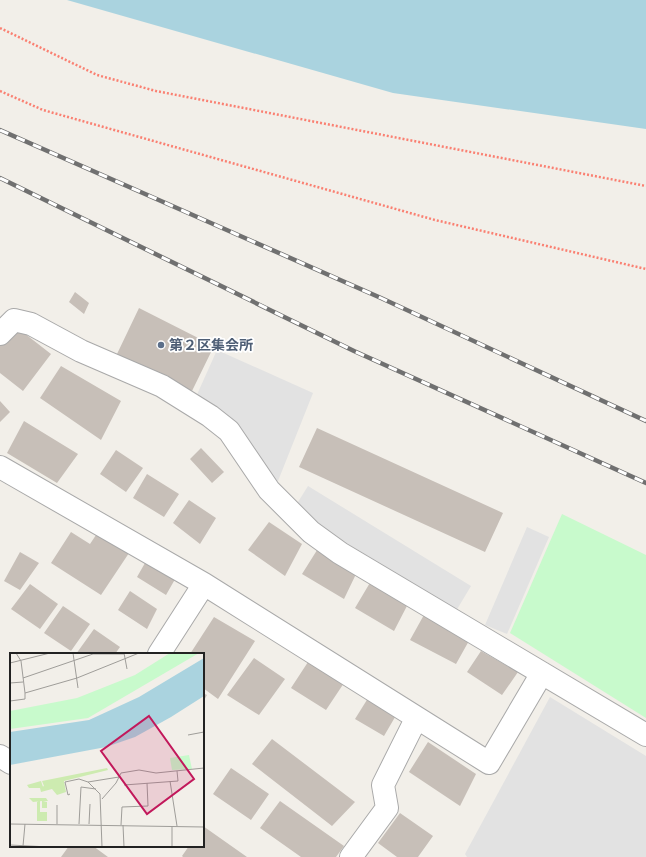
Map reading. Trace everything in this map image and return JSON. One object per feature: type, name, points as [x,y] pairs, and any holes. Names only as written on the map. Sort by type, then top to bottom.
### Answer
[{"type":"street","points":[[0,334],[14,320],[31,324],[81,351],[162,386],[210,416],[229,431],[269,490],[311,532],[340,553],[646,735]]},
{"type":"street","points":[[0,466],[204,584],[488,764],[542,673]]},
{"type":"street","points":[[160,653],[204,584]]},
{"type":"street","points":[[351,857],[387,808],[383,785],[416,719]]},
{"type":"street","points":[[0,756],[10,762]]},
{"type":"path","points":[[0,28],[97,75],[156,91],[646,186]]},
{"type":"path","points":[[0,91],[43,110],[435,220],[646,269]]},
{"type":"green space","points":[[562,514],[646,555],[646,718],[510,633]]},
{"type":"shaded area","points":[[217,350],[313,393],[278,481],[268,478],[195,399]]},
{"type":"shaded area","points":[[308,486],[471,586],[456,611],[293,510]]},
{"type":"shaded area","points":[[527,527],[549,537],[507,634],[485,625]]},
{"type":"shaded area","points":[[550,697],[646,756],[646,857],[467,857],[465,854]]},
{"type":"water","points":[[67,0],[646,0],[646,129],[393,93]]},
{"type":"building","points":[[75,292],[89,303],[84,314],[69,302]]},
{"type":"building","points":[[139,308],[214,346],[192,391],[117,354]]},
{"type":"building","points":[[15,326],[51,354],[23,391],[0,373],[0,345]]},
{"type":"building","points":[[61,366],[121,401],[101,440],[40,398]]},
{"type":"building","points":[[0,401],[10,412],[0,422]]},
{"type":"building","points":[[24,421],[78,454],[57,483],[7,453]]},
{"type":"building","points":[[317,428],[503,513],[485,552],[299,467]]},
{"type":"building","points":[[201,448],[224,472],[212,483],[190,459]]},
{"type":"building","points":[[116,450],[143,468],[126,492],[100,474]]},
{"type":"building","points":[[147,474],[179,494],[164,517],[133,498]]},
{"type":"building","points":[[189,500],[216,518],[200,544],[173,523]]},
{"type":"building","points":[[269,522],[302,544],[285,576],[248,550]]},
{"type":"building","points":[[100,529],[131,550],[101,595],[51,563],[71,532],[90,544]]},
{"type":"building","points":[[319,547],[357,572],[344,599],[302,574]]},
{"type":"building","points":[[20,552],[39,563],[20,590],[4,581]]},
{"type":"building","points":[[149,556],[178,574],[166,595],[137,577]]},
{"type":"building","points":[[371,581],[409,602],[394,631],[355,608]]},
{"type":"building","points":[[30,584],[58,604],[40,629],[11,609]]},
{"type":"building","points":[[130,591],[157,609],[147,629],[118,610]]},
{"type":"building","points":[[63,606],[90,624],[71,651],[44,633]]},
{"type":"building","points":[[425,613],[470,639],[456,664],[410,640]]},
{"type":"building","points":[[214,617],[255,641],[218,699],[204,689],[204,653],[191,653]]},
{"type":"building","points":[[94,629],[120,647],[116,653],[77,653]]},
{"type":"building","points":[[481,651],[518,672],[502,695],[467,672]]},
{"type":"building","points":[[254,658],[285,679],[259,715],[227,695]]},
{"type":"building","points":[[308,662],[344,683],[326,710],[291,688]]},
{"type":"building","points":[[204,694],[207,695],[204,700]]},
{"type":"building","points":[[370,695],[398,712],[384,736],[355,719]]},
{"type":"building","points":[[272,739],[355,802],[332,826],[252,764]]},
{"type":"building","points":[[428,742],[476,774],[460,806],[409,772]]},
{"type":"building","points":[[231,768],[269,794],[251,820],[213,794]]},
{"type":"building","points":[[280,801],[344,846],[336,857],[301,857],[260,828]]},
{"type":"building","points":[[400,813],[433,836],[418,857],[397,857],[378,843]]},
{"type":"building","points":[[204,827],[247,857],[183,857],[182,856],[188,847],[204,847]]},
{"type":"building","points":[[68,847],[94,847],[108,857],[61,857]]},
{"type":"railway","points":[[0,130],[381,298],[646,421]]},
{"type":"railway","points":[[0,178],[354,351],[646,483]]},
{"type":"place","name":"第２区集会所","points":[[161,345]]}]
